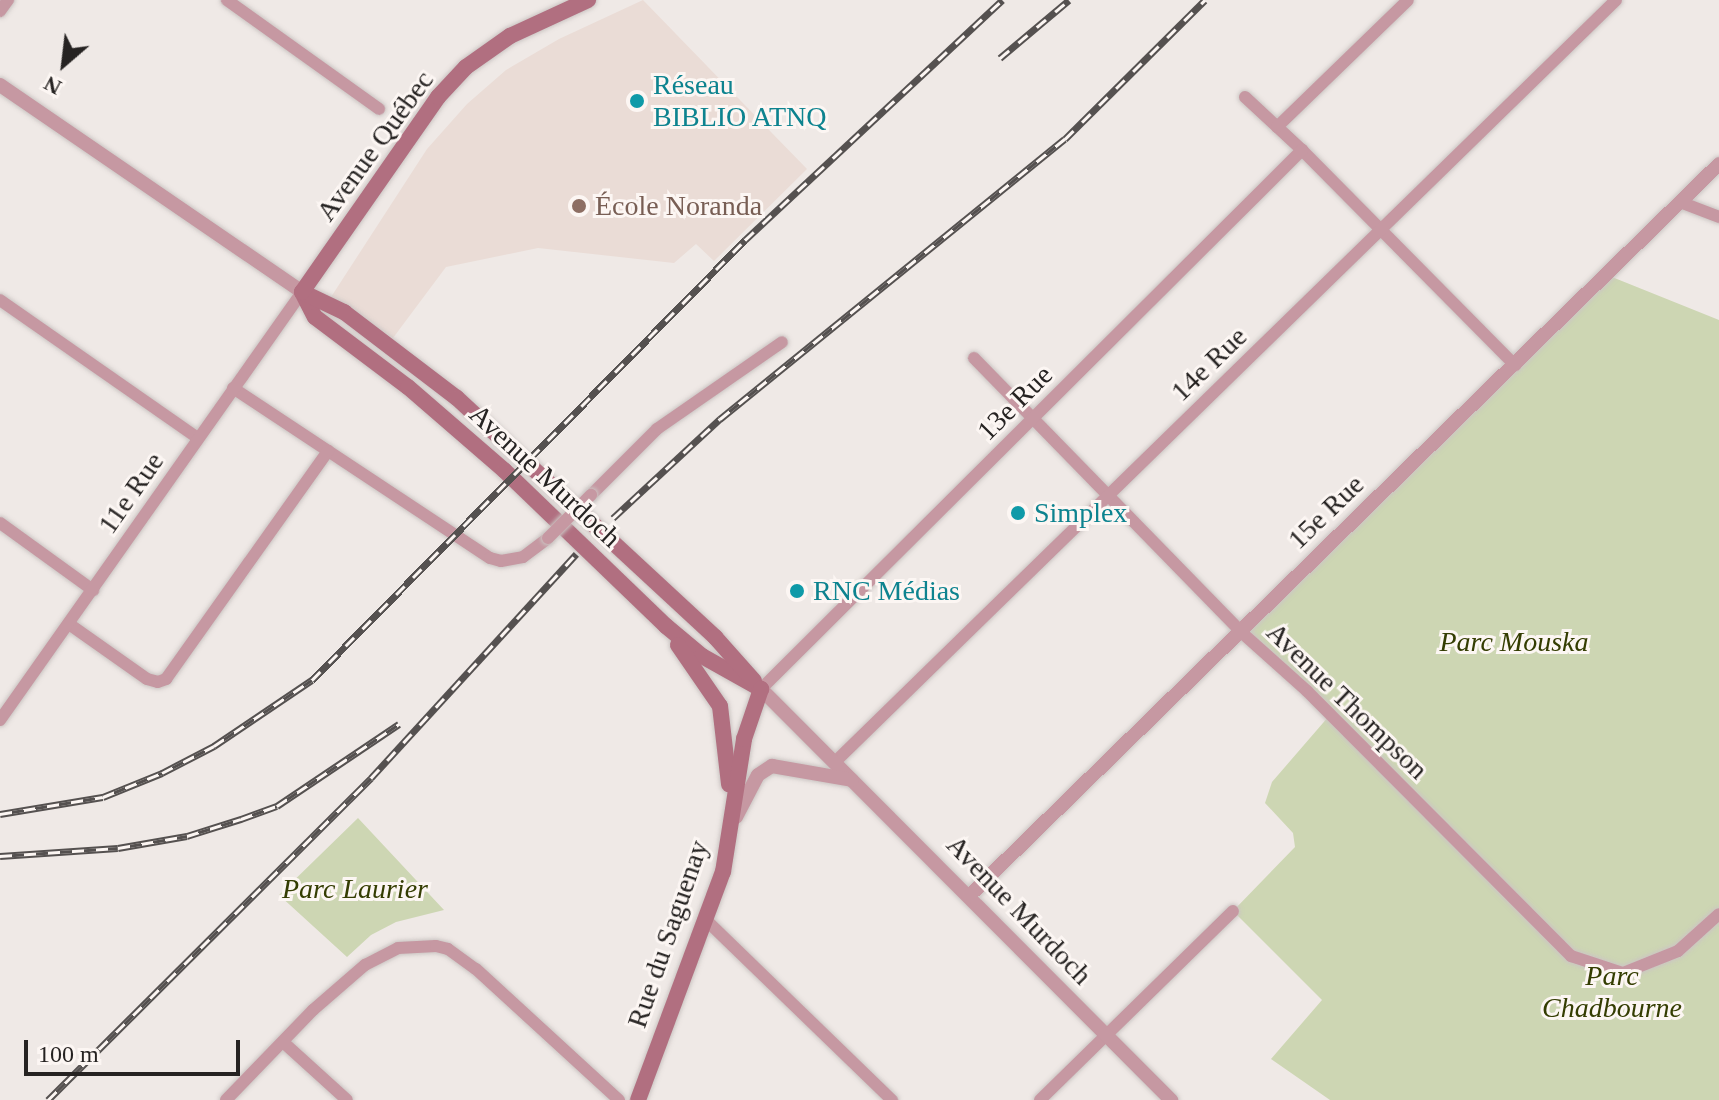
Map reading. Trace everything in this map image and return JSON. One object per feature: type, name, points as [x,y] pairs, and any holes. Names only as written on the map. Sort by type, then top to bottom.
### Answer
[{"type":"main road","name":"Avenue Québec","points":[[302,292],[438,97],[466,67],[510,36],[588,0]]},
{"type":"main road","name":"Avenue Murdoch","points":[[302,292],[323,324],[452,424],[652,613],[702,656],[761,689]]},
{"type":"main road","name":"Avenue Murdoch","points":[[302,292],[344,312],[457,398],[715,637],[761,689]]},
{"type":"main road","points":[[652,613],[690,659],[720,706],[729,771],[729,836]]},
{"type":"main road","name":"Rue du Saguenay","points":[[638,1100],[723,872],[744,739],[761,689]]},
{"type":"street","points":[[0,11],[8,0]]},
{"type":"street","points":[[227,0],[379,109]]},
{"type":"street","points":[[1277,127],[1408,0]]},
{"type":"street","name":"14e Rue","points":[[835,762],[1616,0]]},
{"type":"street","name":"Avenue Murdoch","points":[[0,85],[302,292]]},
{"type":"street","points":[[1245,97],[1302,150],[1515,365]]},
{"type":"street","name":"13e Rue","points":[[761,689],[1302,150]]},
{"type":"street","name":"15e Rue","points":[[969,896],[1719,164]]},
{"type":"street","points":[[1680,202],[1719,217]]},
{"type":"street","name":"11e Rue","points":[[0,720],[302,292]]},
{"type":"street","points":[[0,300],[198,438]]},
{"type":"street","points":[[233,388],[490,558],[501,561],[523,557],[548,538],[657,429],[782,342]]},
{"type":"street","name":"Avenue Thompson","points":[[974,358],[1240,631],[1307,691],[1571,956],[1623,973],[1678,951],[1719,914]]},
{"type":"street","points":[[69,624],[147,679],[158,682],[166,679],[328,451]]},
{"type":"street","points":[[0,523],[93,590]]},
{"type":"street","name":"Avenue Murdoch","points":[[761,689],[1171,1100]]},
{"type":"street","points":[[729,836],[744,797],[758,775],[772,766],[852,780]]},
{"type":"street","points":[[1040,1100],[1233,911]]},
{"type":"street","points":[[704,918],[892,1100]]},
{"type":"street","points":[[226,1100],[313,1010],[384,954],[398,948],[448,949],[476,969],[619,1100]]},
{"type":"street","points":[[283,1042],[347,1100]]},
{"type":"shaded area","name":"École Noranda","points":[[643,0],[807,169],[714,261],[696,244],[674,263],[538,248],[446,267],[393,338],[331,297],[427,149],[467,104],[506,70],[559,39]]},
{"type":"green space","name":"Parc Mouska","points":[[1607,275],[1719,320],[1719,1100],[1330,1100],[1271,1059],[1322,1000],[1233,911],[1295,847],[1293,833],[1265,803],[1272,782],[1329,716],[1240,631]]},
{"type":"green space","name":"Parc Laurier","points":[[358,818],[444,910],[396,922],[371,935],[347,957],[279,895]]},
{"type":"railway","points":[[0,814],[103,797],[162,773],[214,746],[312,680],[745,240],[1002,0]]},
{"type":"railway","points":[[1000,58],[1069,0]]},
{"type":"railway","points":[[613,518],[720,419],[1065,139],[1205,0]]},
{"type":"railway","points":[[48,1100],[371,778],[576,554]]},
{"type":"railway","points":[[0,856],[118,848],[187,836],[241,819],[277,806],[399,724]]},
{"type":"place","name":"Réseau BIBLIO ATNQ","points":[[637,101]]},
{"type":"place","name":"École Noranda","points":[[579,206]]},
{"type":"place","name":"Simplex","points":[[1018,513]]},
{"type":"place","name":"RNC Médias","points":[[797,591]]},
{"type":"park label","name":"Parc Chadbourne","points":[[1612,992]]}]
